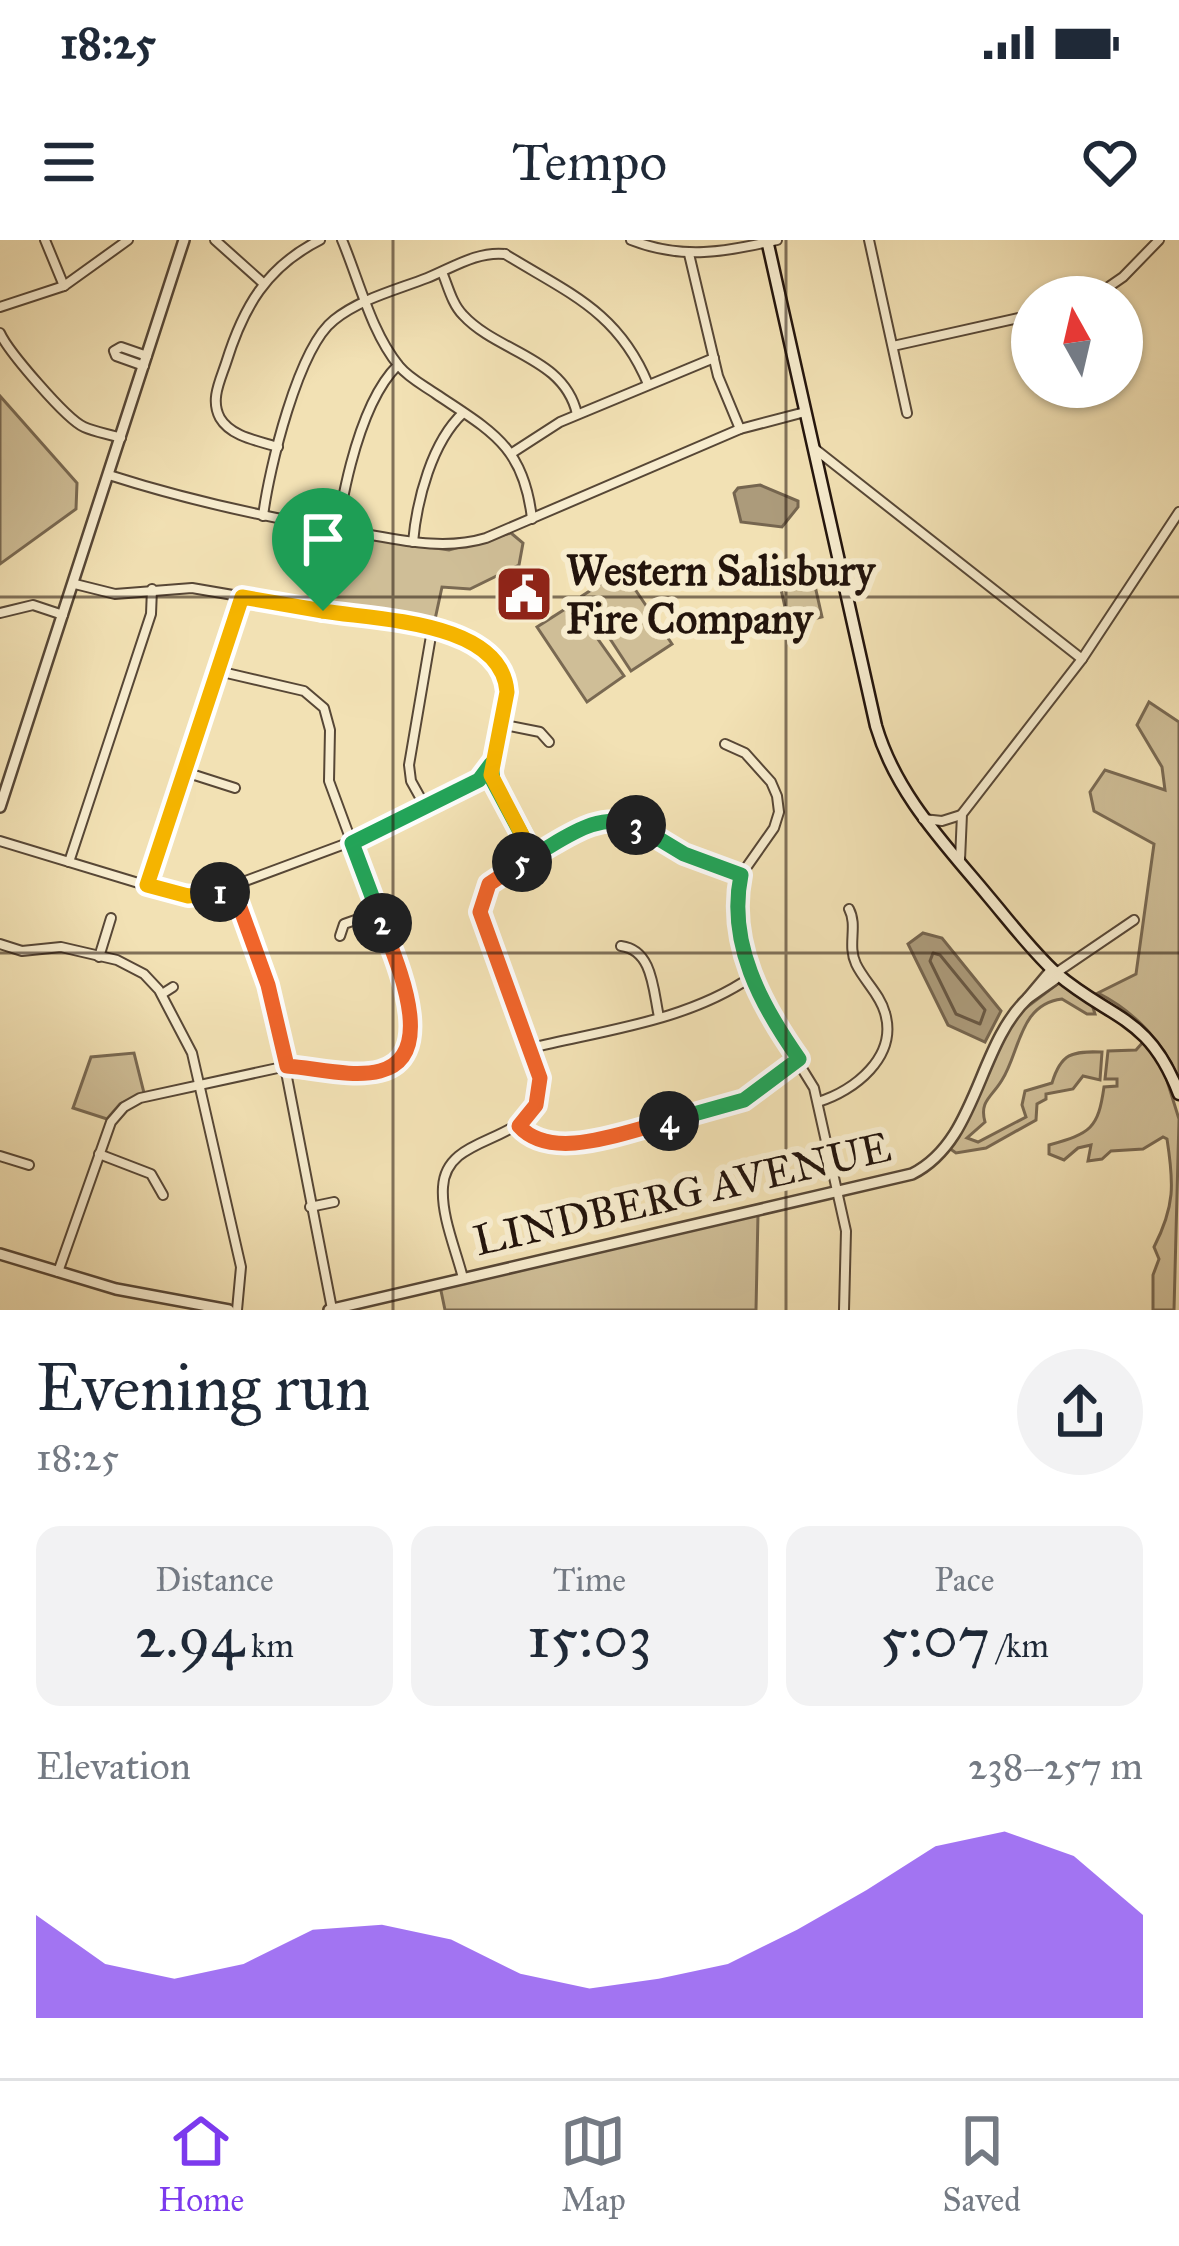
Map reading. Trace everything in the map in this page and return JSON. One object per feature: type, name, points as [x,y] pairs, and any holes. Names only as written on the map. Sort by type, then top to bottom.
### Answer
[{"type":"main road","points":[[771,241],[876,726],[893,771],[923,819],[1057,973],[1141,1031],[1160,1055],[1179,1094]]},
{"type":"street","points":[[45,240],[64,286]]},
{"type":"street","points":[[0,308],[64,286],[128,240]]},
{"type":"street","points":[[0,807],[184,240]]},
{"type":"street","points":[[215,240],[263,283]]},
{"type":"street","points":[[278,447],[231,429],[218,413],[216,400],[237,326],[263,283],[290,256],[320,240]]},
{"type":"street","points":[[342,240],[398,365],[496,434],[526,482],[532,518]]},
{"type":"street","points":[[505,254],[509,240]]},
{"type":"street","points":[[631,240],[689,254],[719,253],[771,241]]},
{"type":"street","points":[[868,240],[907,413]]},
{"type":"street","points":[[1124,276],[1159,240]]},
{"type":"street","points":[[263,516],[278,447],[315,340],[338,316],[478,256],[505,254],[605,318],[631,345],[648,384]]},
{"type":"street","points":[[689,254],[714,358],[740,429]]},
{"type":"street","points":[[442,272],[464,316],[555,375],[568,389],[577,414]]},
{"type":"street","points":[[893,346],[1011,320]]},
{"type":"street","points":[[0,332],[11,352],[68,416],[84,427],[122,438]]},
{"type":"street","points":[[512,453],[577,414],[714,358]]},
{"type":"street","points":[[323,611],[346,484],[373,402],[398,365]]},
{"type":"street","points":[[413,542],[437,449],[464,412]]},
{"type":"street","points":[[110,475],[196,503],[263,516],[413,542],[471,543],[740,429],[806,412]]},
{"type":"street","points":[[813,448],[1082,659]]},
{"type":"street","points":[[923,819],[942,821],[962,814],[1082,659],[1179,512]]},
{"type":"street","points":[[75,584],[115,594],[192,588],[432,629],[470,640],[495,662],[507,686],[491,764],[493,781],[533,856]]},
{"type":"street","points":[[69,862],[151,614],[152,589]]},
{"type":"street","points":[[147,885],[242,597]]},
{"type":"street","points":[[0,613],[33,605],[64,615]]},
{"type":"street","points":[[426,808],[411,781],[409,765],[432,629]]},
{"type":"street","points":[[58,1272],[111,1122],[124,1107],[140,1099],[287,1066],[377,1072],[392,1066],[407,1050],[411,1020],[378,912],[329,781],[330,722],[319,701],[297,689],[218,671]]},
{"type":"street","points":[[500,724],[540,732],[549,742]]},
{"type":"street","points":[[725,744],[745,753],[770,782],[779,803],[774,828],[741,875],[741,929],[751,977],[768,1015],[810,1076],[818,1102],[847,1244],[844,1310]]},
{"type":"street","points":[[0,841],[188,896],[233,888],[352,843],[479,780],[491,764]]},
{"type":"street","points":[[185,772],[235,788]]},
{"type":"street","points":[[960,862],[962,814]]},
{"type":"street","points":[[463,1278],[444,1199],[445,1175],[459,1156],[519,1126],[532,1113],[540,1088],[531,1048],[480,912],[489,884],[592,824],[616,820],[640,826],[694,859],[741,875]]},
{"type":"street","points":[[233,888],[268,985],[287,1066],[330,1310]]},
{"type":"street","points":[[818,1102],[860,1082],[873,1066],[886,1034],[884,1010],[854,960],[854,916],[849,909]]},
{"type":"street","points":[[340,935],[344,924],[378,912]]},
{"type":"street","points":[[99,957],[111,918]]},
{"type":"street","name":"LINDBERG AVENUE","points":[[330,1310],[912,1174],[934,1160],[951,1139],[1006,1024],[1049,973],[1057,973],[1134,920]]},
{"type":"street","points":[[0,944],[22,951],[61,947],[136,968],[162,994],[187,1039],[241,1267],[233,1310],[130,1292],[0,1254]]},
{"type":"street","points":[[621,946],[637,950],[645,959],[659,1017]]},
{"type":"street","points":[[531,1048],[659,1017],[711,1000],[751,977]]},
{"type":"street","points":[[162,994],[173,987]]},
{"type":"street","points":[[519,1126],[540,1142],[564,1145],[717,1110],[756,1093],[799,1059]]},
{"type":"street","points":[[99,1154],[151,1174],[163,1196]]},
{"type":"street","points":[[0,1156],[29,1166]]},
{"type":"street","points":[[310,1207],[334,1202]]},
{"type":"shaded area","points":[[0,396],[77,483],[76,509],[0,564]]},
{"type":"shaded area","points":[[511,533],[523,543],[519,565],[470,589],[442,587],[434,624],[330,605],[338,545],[346,535],[449,550]]},
{"type":"shaded area","points":[[811,568],[822,617],[789,625],[778,576]]},
{"type":"shaded area","points":[[622,570],[672,644],[631,671],[582,596]]},
{"type":"shaded area","points":[[573,604],[624,676],[587,702],[537,627]]},
{"type":"shaded area","points":[[1149,702],[1179,722],[1179,1080],[1146,1029],[1098,993],[1136,974],[1154,844],[1094,811],[1090,792],[1105,770],[1165,790],[1162,767],[1137,725]]},
{"type":"shaded area","points":[[1060,982],[1091,1001],[1095,1014],[1062,999],[1037,1010],[985,1104],[985,1122],[967,1138],[978,1142],[1026,1117],[1025,1091],[1052,1083],[1059,1065],[1069,1056],[1102,1052],[1100,1080],[1083,1076],[1073,1089],[1046,1094],[1037,1104],[1036,1120],[986,1148],[956,1153],[949,1148],[1014,1017]]},
{"type":"shaded area","points":[[1144,1041],[1164,1071],[1179,1119],[1174,1310],[1153,1310],[1153,1275],[1159,1259],[1154,1247],[1171,1194],[1167,1139],[1088,1161],[1091,1145],[1078,1148],[1064,1160],[1049,1154],[1049,1145],[1090,1127],[1104,1087],[1117,1086],[1117,1079],[1105,1079],[1108,1051],[1136,1050]]},
{"type":"shaded area","points":[[134,1053],[144,1093],[120,1104],[107,1119],[73,1108],[91,1057]]},
{"type":"shaded area","points":[[758,1214],[756,1310],[445,1310],[440,1286]]},
{"type":"water","points":[[760,485],[798,501],[782,527],[741,522],[734,493],[738,488]]},
{"type":"water","points":[[923,933],[942,938],[1001,1011],[985,1042],[948,1025],[908,944]]},
{"type":"place","name":"Western Salisbury Fire Company","points":[[524,594]]},
{"type":"route","points":[[323,611],[242,597],[147,885],[188,896],[233,888],[268,985],[287,1066],[377,1072],[403,1057],[412,1035],[411,1020],[394,957],[352,843],[479,780],[491,764],[493,781],[533,856],[592,824],[616,820],[640,826],[694,859],[741,875],[741,929],[751,977],[768,1015],[799,1059],[756,1093],[717,1110],[564,1145],[548,1145],[526,1134],[519,1126],[536,1105],[540,1078],[480,912],[489,884],[533,856],[493,781],[490,769],[491,764],[507,692],[505,679],[488,654],[460,635],[323,611]]}]
